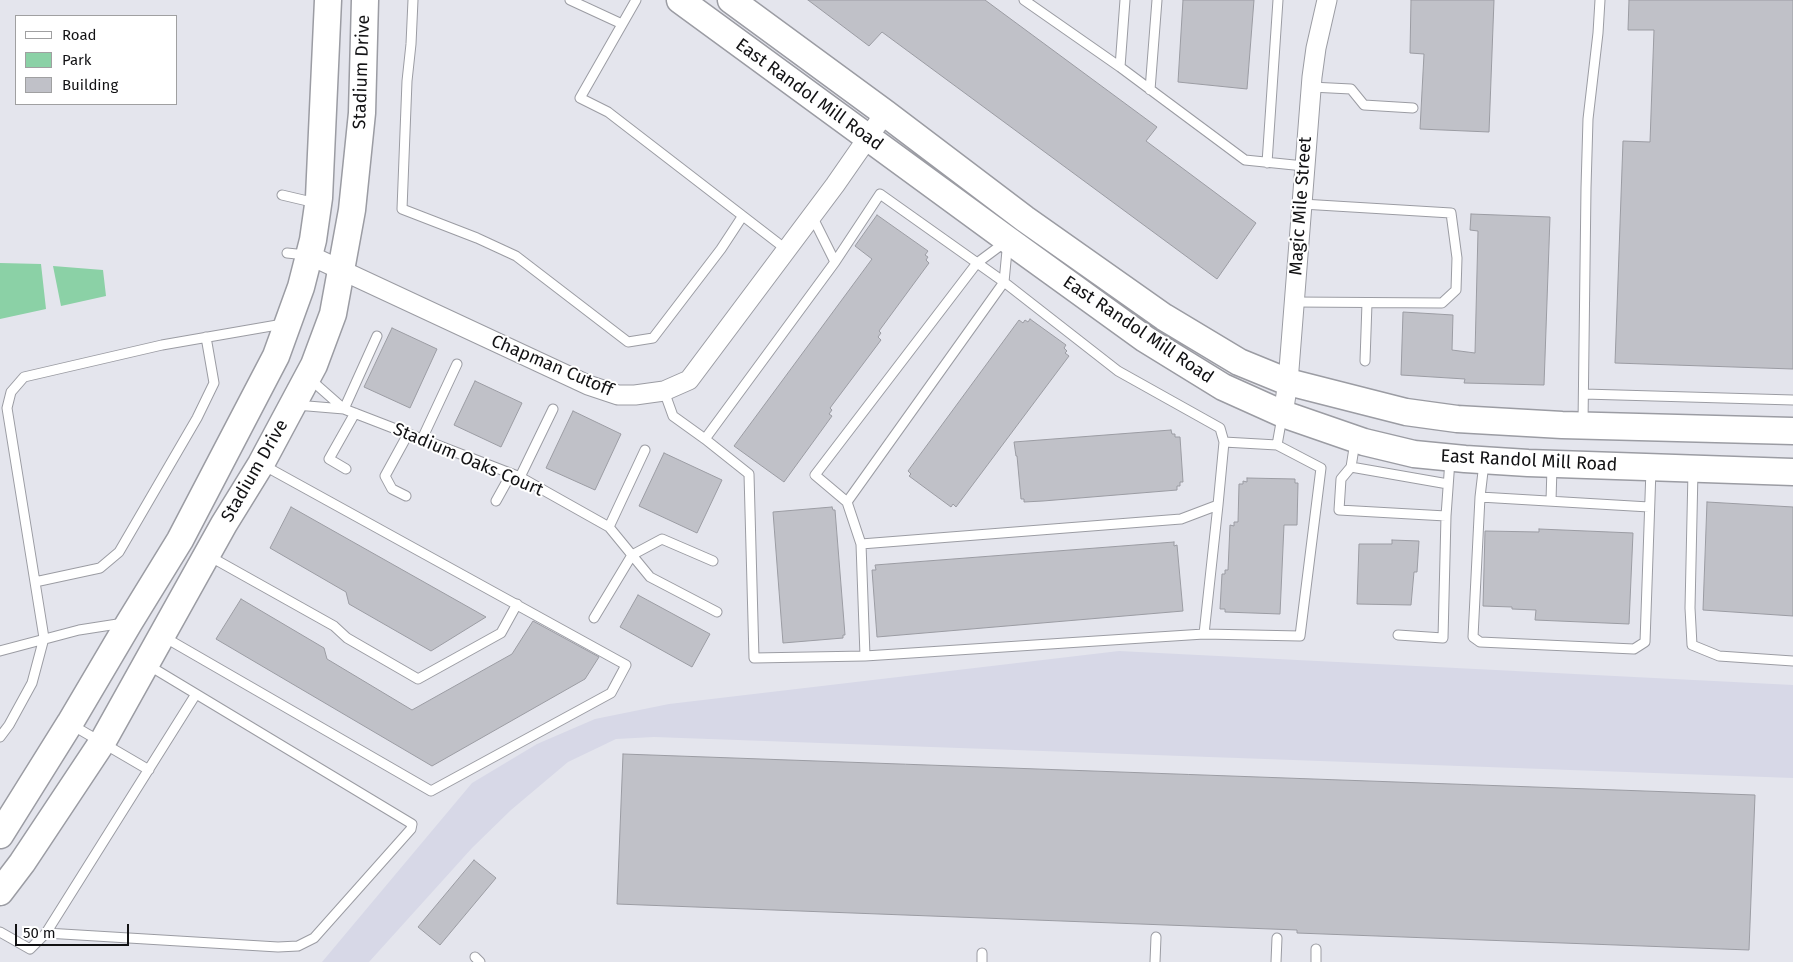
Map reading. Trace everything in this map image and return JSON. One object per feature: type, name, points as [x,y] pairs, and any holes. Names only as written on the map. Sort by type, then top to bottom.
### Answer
[{"type":"main road","name":"Stadium Drive","points":[[0,835],[180,540],[276,356],[301,287],[298,254],[313,240],[318,204],[328,0]]},
{"type":"main road","name":"Stadium Drive","points":[[0,892],[22,863],[102,742],[161,635],[261,464],[314,365],[334,314],[352,210],[362,113],[364,0]]},
{"type":"main road","name":"East Randol Mill Road","points":[[680,0],[868,138],[1238,362],[1288,382],[1406,412],[1457,420],[1793,431]]},
{"type":"main road","name":"East Randol Mill Road","points":[[730,0],[885,113],[1016,229],[1149,341],[1223,387],[1283,414],[1356,439],[1414,454],[1552,464],[1793,472]]},
{"type":"main road","points":[[180,540],[207,555]]},
{"type":"street","name":"Magic Mile Street","points":[[1283,414],[1288,382],[1311,87],[1316,48],[1327,0]]},
{"type":"street","name":"Chapman Cutoff","points":[[298,254],[342,271],[588,385],[618,395],[664,391],[690,380],[812,216],[885,113]]},
{"type":"lane","points":[[413,0],[407,81],[402,210],[477,238],[516,256],[628,342],[653,338],[742,217]]},
{"type":"lane","points":[[570,0],[622,24]]},
{"type":"lane","points":[[636,0],[580,98],[608,112],[787,250]]},
{"type":"lane","points":[[1024,0],[1120,67],[1245,160],[1304,166]]},
{"type":"lane","points":[[1120,67],[1125,0]]},
{"type":"lane","points":[[1150,90],[1157,0]]},
{"type":"lane","points":[[1267,163],[1278,0]]},
{"type":"lane","points":[[1583,425],[1588,118],[1600,0]]},
{"type":"lane","points":[[1311,87],[1351,89],[1364,105],[1413,108]]},
{"type":"lane","points":[[705,439],[835,262],[880,194],[1004,282],[1118,371],[1220,428],[1224,442],[1204,634]]},
{"type":"lane","points":[[282,196],[318,204]]},
{"type":"lane","points":[[1294,302],[1442,303],[1456,290],[1457,258],[1451,213],[1302,204]]},
{"type":"lane","points":[[812,216],[835,262]]},
{"type":"lane","points":[[865,656],[861,544],[847,502],[815,475],[977,263],[1016,229]]},
{"type":"lane","points":[[847,502],[1004,282],[1016,229]]},
{"type":"lane","points":[[1365,361],[1366,303]]},
{"type":"lane","points":[[0,737],[9,725],[32,683],[44,638],[7,408],[11,392],[24,377],[162,345],[288,323]]},
{"type":"lane","points":[[344,409],[377,336]]},
{"type":"lane","points":[[35,582],[100,568],[119,552],[198,418],[214,383],[206,337]]},
{"type":"lane","points":[[422,439],[457,364]]},
{"type":"lane","name":"Stadium Oaks Court","points":[[308,378],[344,409]]},
{"type":"lane","points":[[664,391],[673,416],[749,474],[754,658],[865,656],[1204,634],[1300,636],[1321,468],[1277,445],[1224,442]]},
{"type":"lane","points":[[1584,394],[1793,400]]},
{"type":"lane","name":"Stadium Oaks Court","points":[[293,405],[344,409],[516,476],[609,526],[650,577],[717,612]]},
{"type":"lane","points":[[496,501],[516,476],[554,409]]},
{"type":"lane","points":[[346,469],[330,459],[356,413]]},
{"type":"lane","points":[[1277,445],[1283,414]]},
{"type":"lane","points":[[406,496],[392,489],[385,476],[408,434]]},
{"type":"lane","points":[[1356,439],[1350,467],[1341,479],[1339,510],[1446,516]]},
{"type":"lane","points":[[609,526],[645,450]]},
{"type":"lane","points":[[1398,635],[1442,638],[1450,458]]},
{"type":"lane","points":[[1484,460],[1480,497],[1473,637],[1480,642],[1634,649],[1644,642],[1651,467]]},
{"type":"lane","points":[[161,635],[431,791],[611,693],[626,665],[261,464]]},
{"type":"lane","points":[[1551,501],[1552,464]]},
{"type":"lane","points":[[1350,467],[1448,484]]},
{"type":"lane","points":[[1693,469],[1690,608],[1692,645],[1719,656],[1793,661]]},
{"type":"lane","points":[[1480,497],[1650,507]]},
{"type":"lane","points":[[861,544],[1181,519],[1218,505]]},
{"type":"lane","points":[[594,618],[632,555],[662,538],[714,561]]},
{"type":"lane","points":[[207,555],[334,626],[347,638],[418,678],[501,633],[516,604]]},
{"type":"lane","points":[[0,651],[79,630],[129,623]]},
{"type":"lane","points":[[46,933],[278,947],[298,946],[314,938],[411,829],[412,824],[145,664]]},
{"type":"lane","points":[[0,932],[30,948],[46,933],[196,694]]},
{"type":"lane","points":[[70,723],[149,770]]},
{"type":"lane","points":[[1155,962],[1156,938]]},
{"type":"lane","points":[[1276,962],[1277,938]]},
{"type":"lane","points":[[1316,949],[1316,962]]},
{"type":"shaded area","points":[[1119,651],[1793,685],[1793,778],[654,737],[616,739],[568,762],[511,810],[472,848],[369,962],[322,962],[472,783],[537,744],[595,719],[669,704]]},
{"type":"green space","points":[[0,263],[41,264],[46,309],[0,319]]},
{"type":"green space","points":[[53,266],[103,270],[106,296],[61,306]]},
{"type":"building","points":[[808,0],[985,0],[1157,127],[1146,141],[1256,223],[1217,279],[882,32],[869,46]]},
{"type":"building","points":[[1183,0],[1254,0],[1247,89],[1178,82]]},
{"type":"building","points":[[1411,0],[1494,0],[1489,132],[1420,129],[1424,54],[1410,53]]},
{"type":"building","points":[[1629,0],[1793,0],[1793,369],[1615,363],[1623,141],[1650,142],[1654,30],[1628,30]]},
{"type":"building","points":[[1471,214],[1550,217],[1544,385],[1464,383],[1465,379],[1401,375],[1403,312],[1453,315],[1452,350],[1475,353],[1478,231],[1470,230]]},
{"type":"building","points":[[877,215],[928,251],[925,255],[928,257],[926,260],[929,263],[879,331],[881,333],[878,337],[881,340],[830,408],[832,410],[829,414],[832,416],[784,482],[734,446],[872,259],[855,246]]},
{"type":"building","points":[[1030,319],[1066,345],[1064,348],[1067,351],[1065,353],[1069,356],[956,507],[953,504],[951,507],[909,476],[911,474],[908,471],[1019,320],[1023,323],[1025,320],[1028,322]]},
{"type":"building","points":[[392,328],[437,349],[410,408],[364,387]]},
{"type":"building","points":[[475,381],[522,403],[501,447],[454,425]]},
{"type":"building","points":[[573,411],[621,434],[595,490],[546,468]]},
{"type":"building","points":[[1171,430],[1175,437],[1180,437],[1183,482],[1180,482],[1180,486],[1177,486],[1177,490],[1043,501],[1024,502],[1024,499],[1021,499],[1014,442]]},
{"type":"building","points":[[664,453],[722,480],[697,533],[639,506]]},
{"type":"building","points":[[1247,478],[1295,479],[1295,483],[1298,483],[1297,525],[1284,525],[1280,614],[1225,612],[1225,609],[1220,609],[1222,574],[1225,574],[1225,570],[1228,570],[1230,525],[1234,526],[1234,522],[1238,522],[1239,484],[1243,484],[1243,481],[1247,482]]},
{"type":"building","points":[[1707,502],[1793,507],[1793,616],[1703,610]]},
{"type":"building","points":[[291,507],[486,617],[431,651],[349,604],[346,592],[270,548]]},
{"type":"building","points":[[832,507],[835,510],[845,635],[843,635],[843,638],[783,643],[773,512]]},
{"type":"building","points":[[1539,529],[1633,533],[1629,624],[1535,620],[1536,610],[1483,606],[1485,531],[1539,532]]},
{"type":"building","points":[[1392,540],[1419,541],[1417,572],[1414,572],[1411,605],[1357,604],[1359,544],[1392,544]]},
{"type":"building","points":[[1174,542],[1174,546],[1177,545],[1183,611],[877,637],[872,570],[876,570],[875,565]]},
{"type":"building","points":[[638,595],[710,634],[692,667],[620,627]]},
{"type":"building","points":[[241,599],[324,648],[327,659],[412,710],[512,654],[533,621],[599,657],[585,679],[432,766],[216,639]]},
{"type":"building","points":[[623,754],[1755,795],[1749,950],[1297,933],[1297,930],[617,904]]},
{"type":"building","points":[[474,860],[496,878],[440,945],[418,927]]}]
